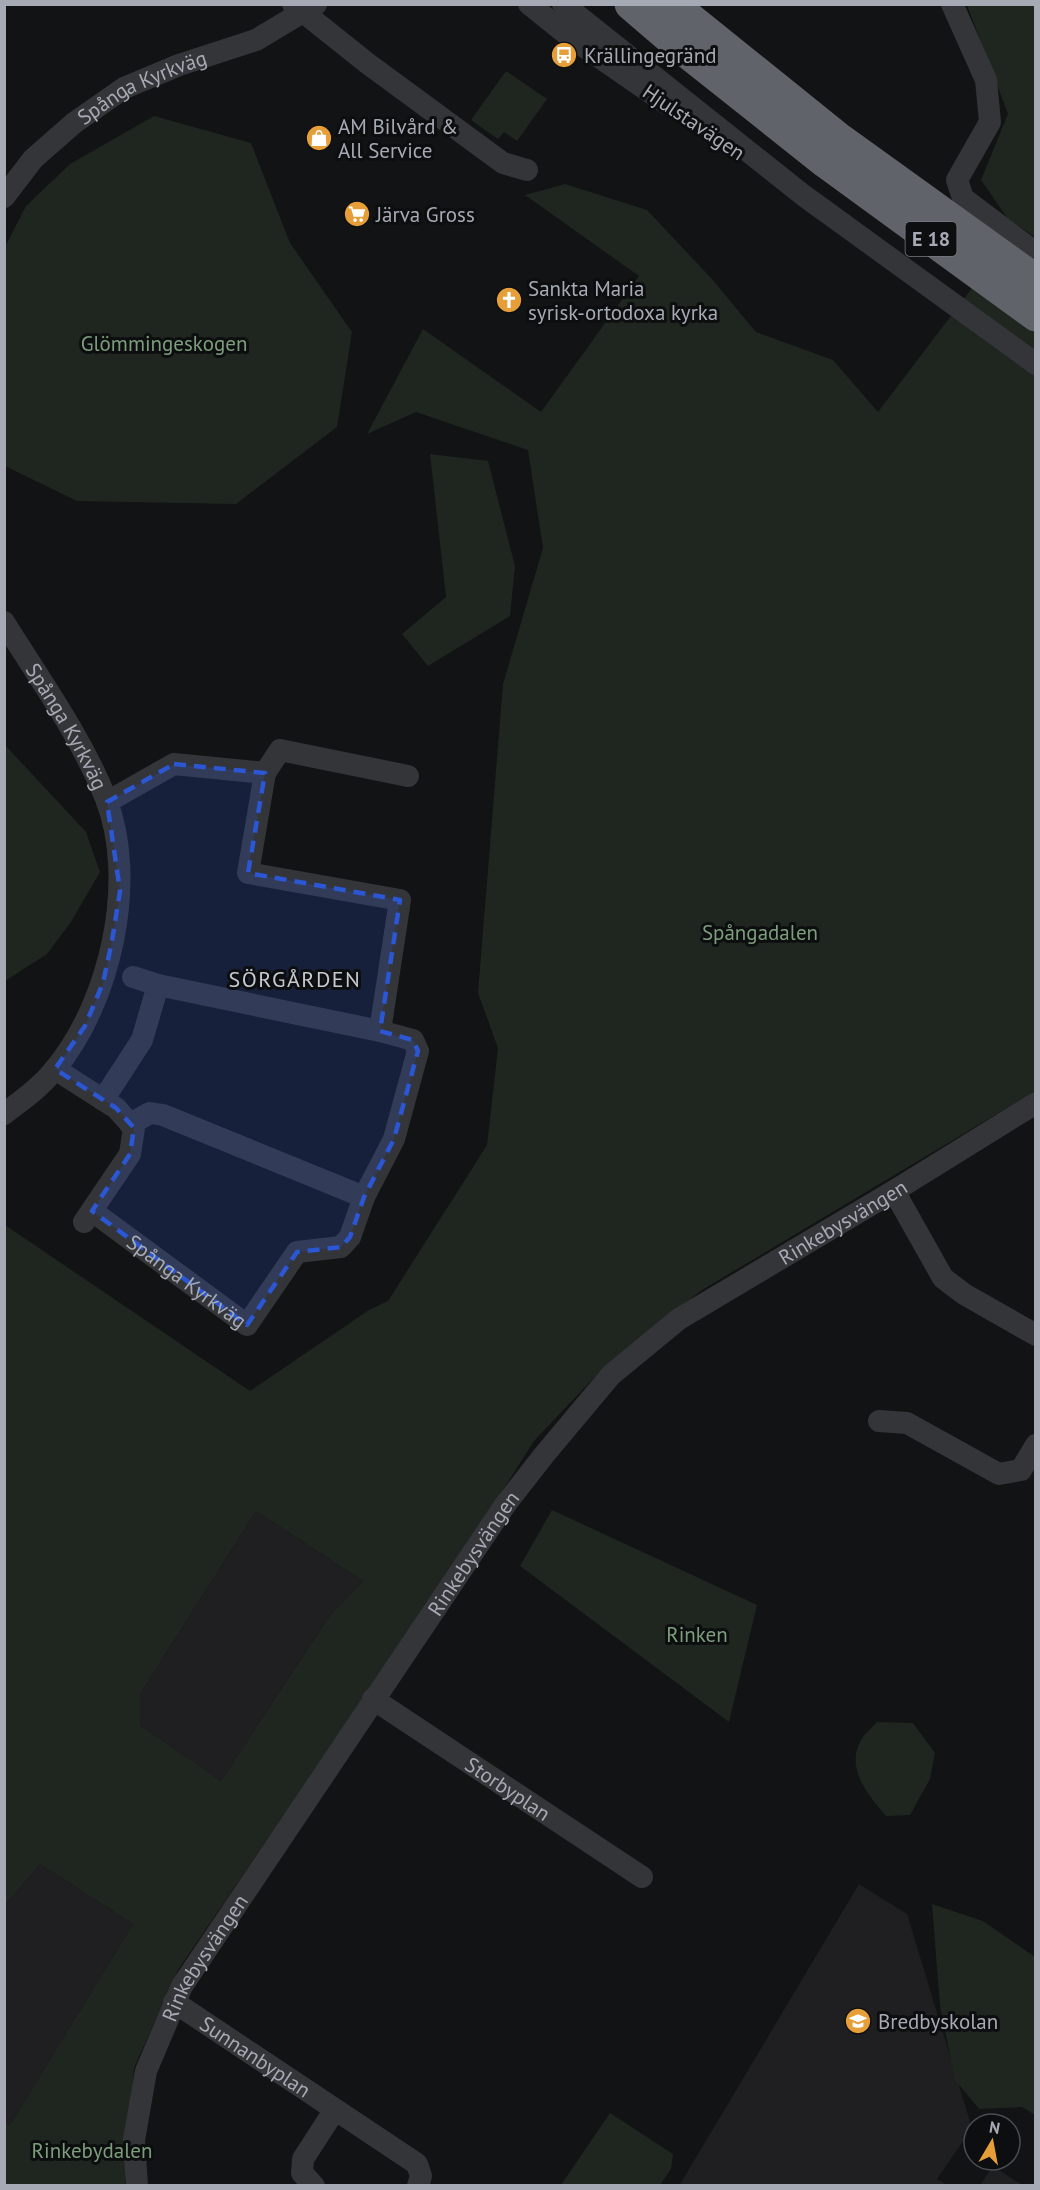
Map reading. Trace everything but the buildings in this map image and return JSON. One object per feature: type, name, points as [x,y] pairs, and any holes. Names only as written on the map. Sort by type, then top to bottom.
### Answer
[{"type":"highway","name":"E 18","points":[[631,4],[680,46],[833,151],[1035,281]]},
{"type":"highway","name":"E 18","points":[[671,4],[833,151],[1035,315]]},
{"type":"street","name":"Hjulstavägen","points":[[529,4],[570,37],[803,195],[1035,364]]},
{"type":"street","name":"Hjulstavägen","points":[[563,4],[803,195]]},
{"type":"street","points":[[952,4],[986,80],[990,122],[957,180],[963,198],[1035,253]]},
{"type":"street","points":[[306,7],[367,63],[503,162],[527,170]]},
{"type":"street","name":"Spånga Kyrkväg","points":[[4,197],[33,159],[75,123],[124,88],[179,65],[255,40],[306,7]]},
{"type":"street","name":"Spånga Kyrkväg","points":[[4,622],[86,752],[107,802],[116,842],[120,891],[103,983],[85,1026],[55,1069],[33,1092],[4,1114]]},
{"type":"street","points":[[380,1031],[400,900],[248,873],[265,773],[280,750],[408,776]]},
{"type":"street","name":"Spånga Kyrkväg","points":[[107,802],[174,764],[265,773]]},
{"type":"street","name":"Spånga Kyrkväg","points":[[130,1124],[134,1128],[130,1154],[88,1216],[247,1324],[297,1252],[341,1247],[350,1237],[364,1197],[394,1139],[418,1051],[413,1040],[380,1031],[158,985],[133,977]]},
{"type":"street","points":[[103,1100],[142,1040],[158,985]]},
{"type":"street","points":[[55,1069],[116,1108],[130,1124],[150,1113],[163,1115],[364,1197]]},
{"type":"street","name":"Rinkebysvängen","points":[[137,2186],[134,2140],[146,2071],[182,1986],[505,1504],[544,1455],[611,1375],[679,1319],[894,1191],[1035,1103]]},
{"type":"street","points":[[894,1191],[943,1278],[964,1294],[1035,1335]]},
{"type":"street","points":[[879,1421],[908,1423],[999,1474],[1021,1470],[1035,1445]]},
{"type":"street","name":"Storbyplan","points":[[373,1699],[642,1877]]},
{"type":"street","name":"Sunnanbyplan","points":[[174,2002],[417,2164],[421,2176],[418,2186]]},
{"type":"street","points":[[314,2186],[302,2173],[303,2159],[334,2110]]},
{"type":"highlighted area","points":[[174,764],[265,773],[248,873],[400,900],[380,1031],[413,1040],[418,1051],[394,1139],[364,1197],[350,1237],[341,1247],[297,1252],[247,1325],[92,1211],[130,1154],[134,1128],[116,1108],[55,1069],[85,1026],[103,983],[112,941],[120,891],[107,802]]},
{"type":"shaded area","points":[[256,1511],[363,1581],[328,1618],[221,1781],[140,1725],[140,1694]]},
{"type":"shaded area","points":[[40,1864],[133,1924],[10,2125],[5,2123],[5,1905]]},
{"type":"shaded area","name":"Bredbyskolan","points":[[859,1884],[907,1914],[967,2112],[962,2112],[962,2143],[937,2179],[947,2185],[679,2186]]},
{"type":"shaded area","points":[[989,2172],[1002,2172],[1022,2185],[980,2185]]},
{"type":"green space","points":[[967,5],[1035,5],[1035,237],[1008,219],[981,180],[1008,114]]},
{"type":"green space","points":[[506,71],[547,99],[517,141],[504,132],[498,139],[471,120]]},
{"type":"green space","name":"Glömmingeskogen","points":[[154,116],[251,143],[290,243],[352,332],[337,427],[236,504],[77,501],[5,466],[5,247],[26,206],[70,164]]},
{"type":"green space","name":"Spångadalen","points":[[565,184],[647,210],[711,278],[756,332],[833,360],[878,412],[1007,242],[1036,261],[1035,1091],[702,1290],[603,1368],[534,1441],[462,1554],[178,1970],[134,2068],[125,2185],[5,2185],[5,2123],[10,2125],[133,1924],[40,1864],[5,1905],[5,1225],[250,1391],[369,1310],[388,1301],[487,1145],[498,1048],[478,993],[503,684],[543,548],[528,450],[416,412],[367,434],[423,329],[541,412],[639,276],[525,195]],"holes":[[[256,1511],[363,1581],[328,1618],[221,1781],[140,1725],[140,1694]]]},
{"type":"green space","points":[[430,454],[488,461],[515,566],[510,616],[428,666],[402,634],[446,597]]},
{"type":"green space","points":[[5,745],[86,832],[100,872],[71,922],[47,954],[5,981]]},
{"type":"green space","name":"Rinken","points":[[552,1510],[757,1605],[729,1722],[520,1566]]},
{"type":"green space","points":[[877,1722],[913,1723],[935,1753],[930,1779],[910,1815],[886,1816],[866,1790],[857,1771],[857,1750],[862,1738]]},
{"type":"green space","points":[[932,1904],[983,1921],[1035,1957],[1035,2115],[1022,2107],[979,2109],[955,2080],[940,2006]]},
{"type":"green space","points":[[610,2113],[673,2154],[671,2169],[660,2185],[561,2185]]},
{"type":"place","name":"Krällingegränd","points":[[564,55]]},
{"type":"place","name":"AM Bilvård & All Service","points":[[319,138]]},
{"type":"place","name":"Järva Gross","points":[[357,214]]},
{"type":"place","name":"Sankta Maria syrisk-ortodoxa kyrka","points":[[509,300]]},
{"type":"place","name":"Bredbyskolan","points":[[858,2021]]},
{"type":"district","name":"SÖRGÅRDEN","points":[[295,979]]},
{"type":"park label","name":"Rinkebydalen","points":[[92,2150]]}]
